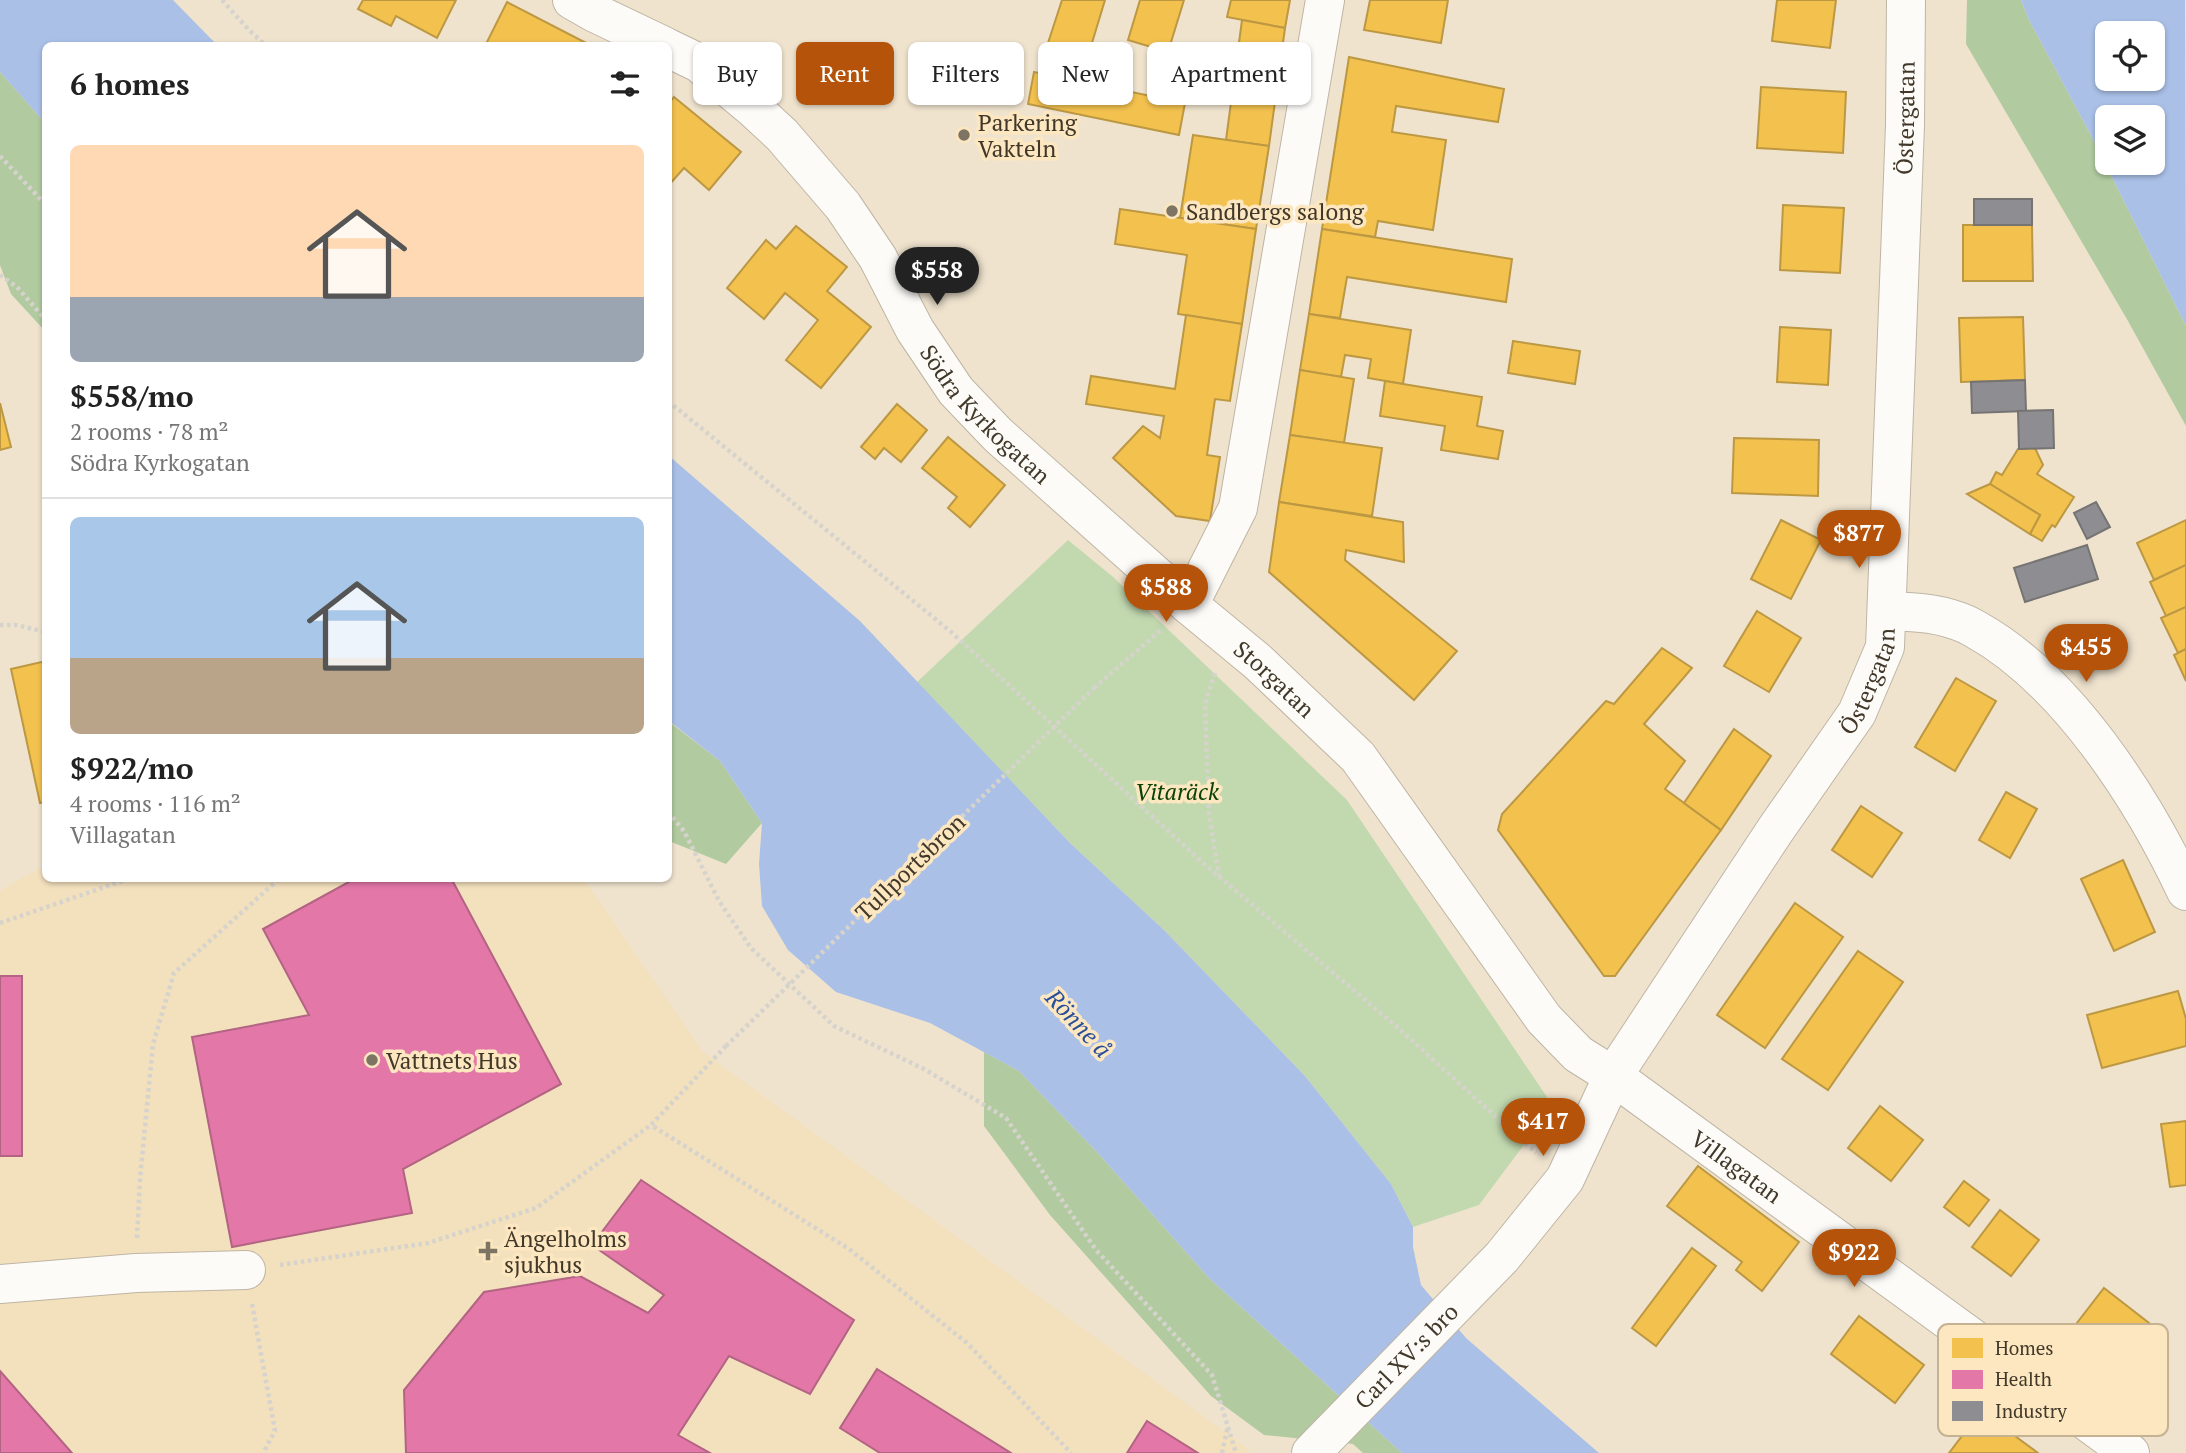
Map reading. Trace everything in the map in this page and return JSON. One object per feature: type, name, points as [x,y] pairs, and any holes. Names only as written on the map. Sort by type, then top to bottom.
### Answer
[{"type":"street","name":"Södra Kyrkogatan","points":[[572,0],[656,42]]},
{"type":"street","points":[[1189,605],[1238,508],[1325,0]]},
{"type":"street","name":"Östergatan","points":[[1502,1257],[1566,1179],[1613,1076],[1776,829],[1857,713],[1885,646],[1905,125],[1906,0]]},
{"type":"street","name":"Södra Kyrkogatan","points":[[672,50],[699,63],[755,110],[782,135],[843,206],[878,258],[915,330],[956,391],[981,418],[1189,605]]},
{"type":"street","name":"Storgatan","points":[[1189,605],[1258,662],[1358,757],[1544,1019],[1578,1054],[1613,1076]]},
{"type":"street","points":[[1887,612],[1931,614],[1975,629],[2012,653],[2041,679],[2109,759],[2141,806],[2186,891]]},
{"type":"street","name":"Villagatan","points":[[1613,1076],[1953,1324]]},
{"type":"street","name":"Carl XV:s bro","points":[[1311,1453],[1502,1257]]},
{"type":"street","points":[[0,1284],[136,1273],[246,1270]]},
{"type":"street","name":"Villagatan","points":[[2107,1436],[2130,1453]]},
{"type":"path","points":[[222,0],[263,42]]},
{"type":"path","points":[[0,156],[42,201]]},
{"type":"path","points":[[0,275],[17,287],[42,315]]},
{"type":"path","points":[[672,404],[950,631],[1219,877],[1396,1026],[1566,1179]]},
{"type":"path","name":"Tullportsbron","points":[[246,1270],[428,1243],[536,1208],[651,1125],[726,1046],[1094,688],[1189,605]]},
{"type":"path","points":[[0,625],[16,625],[42,631]]},
{"type":"path","points":[[1219,877],[1209,815],[1205,704],[1226,636]]},
{"type":"path","points":[[672,817],[684,831],[719,901],[751,948],[834,1026],[925,1069],[1006,1118],[1096,1250],[1212,1375],[1236,1453]]},
{"type":"path","points":[[0,923],[119,882]]},
{"type":"path","points":[[136,1273],[140,1179],[153,1044],[174,973],[276,882]]},
{"type":"path","points":[[651,1125],[849,1249],[967,1343],[1071,1453]]},
{"type":"path","points":[[246,1270],[275,1431],[263,1453]]},
{"type":"path","points":[[1222,1453],[1228,1426]]},
{"type":"shaded area","name":"Ängelholms sjukhus","points":[[42,867],[42,882],[586,882],[703,1052],[1250,1450],[1248,1453],[0,1453],[0,891]]},
{"type":"green space","points":[[1967,0],[2021,0],[2095,143],[2095,175],[2111,175],[2186,326],[2186,426],[2128,321],[1966,44]]},
{"type":"green space","points":[[0,72],[42,120],[42,328],[11,294],[0,265]]},
{"type":"green space","name":"Vitaräck","points":[[1068,540],[1112,576],[1347,800],[1553,1106],[1479,1205],[1413,1227],[1391,1184],[1305,1076],[1164,930],[1070,843],[917,682]]},
{"type":"green space","points":[[672,724],[720,761],[762,823],[726,864],[672,842]]},
{"type":"green space","points":[[984,1052],[1019,1071],[1096,1151],[1209,1278],[1402,1453],[1363,1453],[1353,1444],[1264,1435],[1211,1396],[1050,1215],[984,1126]]},
{"type":"water","points":[[0,0],[173,0],[214,42],[42,42],[42,120],[0,72]]},
{"type":"water","points":[[2021,0],[2185,0],[2186,326],[2111,175],[2165,175],[2165,105],[2095,105],[2095,143]]},
{"type":"water","name":"Rönne å","points":[[672,458],[860,621],[1070,843],[1164,930],[1305,1076],[1391,1184],[1413,1227],[1413,1247],[1421,1285],[1466,1338],[1599,1453],[1402,1453],[1209,1278],[1096,1151],[1019,1071],[930,1023],[836,992],[788,950],[762,906],[759,864],[762,823],[720,761],[672,723]]},
{"type":"building: Homes","points":[[363,0],[456,0],[437,38],[396,16],[391,26],[358,9]]},
{"type":"building: Homes","points":[[1062,0],[1105,0],[1092,42],[1048,42]]},
{"type":"building: Homes","points":[[1140,0],[1184,0],[1171,42],[1147,42],[1147,46],[1128,40]]},
{"type":"building: Homes","points":[[1231,0],[1290,0],[1285,28],[1227,17]]},
{"type":"building: Homes","points":[[1370,0],[1448,0],[1441,43],[1364,30]]},
{"type":"building: Homes","points":[[1777,0],[1836,0],[1830,48],[1772,41]]},
{"type":"building: Homes","points":[[507,2],[584,42],[487,42]]},
{"type":"building: Homes","points":[[1242,20],[1285,28],[1283,42],[1239,42]]},
{"type":"building: Homes","points":[[1349,57],[1504,89],[1498,122],[1396,106],[1392,132],[1446,140],[1433,230],[1378,221],[1375,237],[1322,229]]},
{"type":"building: Homes","points":[[1034,72],[1038,73],[1038,105],[1133,105],[1133,92],[1147,95],[1147,105],[1185,105],[1179,135],[1028,104]]},
{"type":"building: Homes","points":[[1761,87],[1846,92],[1843,153],[1757,148]]},
{"type":"building: Homes","points":[[674,97],[741,152],[709,190],[684,168],[672,182]]},
{"type":"building: Homes","points":[[1231,105],[1275,105],[1269,146],[1226,140]]},
{"type":"building: Homes","points":[[1193,135],[1269,146],[1256,229],[1180,218]]},
{"type":"building: Homes","points":[[1783,205],[1844,208],[1840,273],[1780,270]]},
{"type":"building: Homes","points":[[1120,209],[1256,229],[1242,324],[1178,314],[1187,255],[1115,244]]},
{"type":"building: Homes","points":[[1963,225],[2032,225],[2033,281],[1963,281]]},
{"type":"building: Homes","points":[[796,226],[847,267],[827,291],[871,327],[821,388],[786,360],[818,320],[785,293],[764,319],[727,288],[766,240],[776,249]]},
{"type":"building: Homes","points":[[1322,229],[1512,259],[1506,302],[1347,277],[1340,318],[1309,314]]},
{"type":"building: Homes","points":[[1309,314],[1411,330],[1403,384],[1368,378],[1371,359],[1345,355],[1341,377],[1300,370]]},
{"type":"building: Homes","points":[[1186,315],[1242,324],[1230,401],[1215,399],[1207,455],[1220,457],[1210,521],[1176,516],[1113,458],[1143,426],[1160,438],[1164,416],[1086,404],[1091,376],[1175,389]]},
{"type":"building: Homes","points":[[2023,317],[2025,380],[1961,382],[1959,318]]},
{"type":"building: Homes","points":[[1780,327],[1831,330],[1828,385],[1777,382]]},
{"type":"building: Homes","points":[[1513,341],[1580,351],[1575,384],[1508,373]]},
{"type":"building: Homes","points":[[1300,370],[1354,379],[1344,443],[1290,435]]},
{"type":"building: Homes","points":[[1385,381],[1482,397],[1477,426],[1503,431],[1498,459],[1441,450],[1445,426],[1380,416]]},
{"type":"building: Homes","points":[[0,403],[11,447],[0,450]]},
{"type":"building: Homes","points":[[897,404],[927,430],[901,462],[884,448],[875,459],[861,447]]},
{"type":"building: Homes","points":[[1290,435],[1382,448],[1372,516],[1279,502]]},
{"type":"building: Homes","points":[[948,437],[1005,485],[970,527],[948,508],[957,497],[922,468]]},
{"type":"building: Homes","points":[[1734,438],[1819,440],[1818,496],[1732,493]]},
{"type":"building: Homes","points":[[2035,448],[2043,465],[2037,474],[2074,497],[2055,527],[2052,525],[2042,541],[2030,534],[2040,515],[1990,484],[1996,472],[2002,475],[2018,449]]},
{"type":"building: Homes","points":[[1990,484],[2040,515],[2030,534],[1967,494]]},
{"type":"building: Homes","points":[[1279,502],[1403,522],[1404,562],[1346,550],[1345,560],[1457,651],[1414,700],[1269,572]]},
{"type":"building: Homes","points":[[1781,520],[1821,540],[1791,599],[1751,579]]},
{"type":"building: Homes","points":[[2186,520],[2186,565],[2154,580],[2137,543]]},
{"type":"building: Homes","points":[[2186,565],[2186,607],[2166,616],[2150,582]]},
{"type":"building: Homes","points":[[2186,607],[2186,649],[2178,653],[2161,618]]},
{"type":"building: Homes","points":[[1757,611],[1801,638],[1769,692],[1724,666]]},
{"type":"building: Homes","points":[[1662,648],[1692,668],[1644,724],[1685,761],[1665,789],[1721,830],[1615,976],[1604,976],[1498,830],[1502,814],[1606,701],[1614,704]]},
{"type":"building: Homes","points":[[2186,649],[2186,681],[2174,655]]},
{"type":"building: Homes","points":[[42,662],[42,803],[40,803],[11,669]]},
{"type":"building: Homes","points":[[1956,678],[1996,701],[1955,771],[1915,747]]},
{"type":"building: Homes","points":[[1734,729],[1771,756],[1721,830],[1684,803]]},
{"type":"building: Homes","points":[[2006,792],[2037,809],[2010,858],[1979,840]]},
{"type":"building: Homes","points":[[1861,806],[1902,833],[1872,877],[1832,850]]},
{"type":"building: Homes","points":[[2123,860],[2155,932],[2114,951],[2081,879]]},
{"type":"building: Homes","points":[[1795,903],[1843,937],[1765,1048],[1717,1015]]},
{"type":"building: Homes","points":[[1858,951],[1903,982],[1828,1090],[1782,1059]]},
{"type":"building: Homes","points":[[2178,991],[2186,1019],[2186,1046],[2102,1068],[2087,1015]]},
{"type":"building: Homes","points":[[1880,1106],[1923,1140],[1891,1181],[1848,1148]]},
{"type":"building: Homes","points":[[2186,1121],[2186,1185],[2170,1187],[2161,1124]]},
{"type":"building: Homes","points":[[1698,1166],[1799,1242],[1762,1291],[1736,1270],[1742,1262],[1667,1206]]},
{"type":"building: Homes","points":[[1964,1181],[1989,1200],[1969,1226],[1944,1207]]},
{"type":"building: Homes","points":[[2000,1210],[2039,1240],[2011,1276],[1972,1247]]},
{"type":"building: Homes","points":[[1692,1248],[1716,1266],[1656,1346],[1632,1328]]},
{"type":"building: Homes","points":[[2104,1288],[2149,1323],[2148,1324],[2076,1324]]},
{"type":"building: Homes","points":[[1859,1316],[1924,1365],[1895,1403],[1831,1354]]},
{"type":"building: Homes","points":[[1962,1436],[2015,1436],[2038,1453],[1949,1453]]},
{"type":"building: Health","name":"Vattnets Hus","points":[[349,882],[453,882],[561,1084],[403,1169],[412,1213],[232,1247],[192,1037],[309,1015],[263,929]]},
{"type":"building: Health","points":[[0,976],[22,976],[22,1156],[0,1156]]},
{"type":"building: Health","points":[[641,1180],[854,1320],[810,1394],[729,1356],[678,1435],[710,1453],[406,1453],[404,1390],[484,1292],[580,1276],[648,1313],[664,1295],[592,1245]]},
{"type":"building: Health","points":[[877,1369],[1011,1453],[880,1453],[840,1428]]},
{"type":"building: Health","points":[[0,1371],[72,1453],[0,1453]]},
{"type":"building: Health","points":[[1147,1421],[1198,1453],[1127,1453]]},
{"type":"building: Industry","points":[[1974,199],[2032,199],[2032,225],[1974,225]]},
{"type":"building: Industry","points":[[2025,380],[2026,411],[1972,413],[1971,382]]},
{"type":"building: Industry","points":[[2053,410],[2054,448],[2019,449],[2018,411]]},
{"type":"building: Industry","points":[[2096,502],[2110,527],[2087,539],[2074,513]]},
{"type":"building: Industry","points":[[2087,545],[2098,579],[2025,602],[2014,568]]},
{"type":"place","name":"Parkering Vakteln","points":[[964,135]]},
{"type":"place","name":"Sandbergs salong","points":[[1172,211]]},
{"type":"place","name":"Vattnets Hus","points":[[372,1060]]},
{"type":"place","name":"Ängelholms sjukhus","points":[[488,1251]]}]
